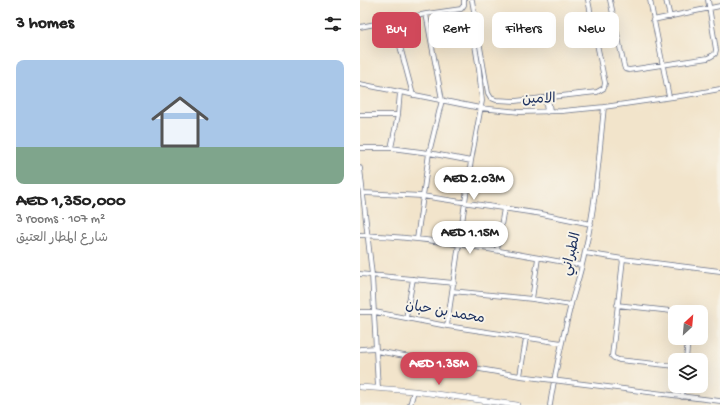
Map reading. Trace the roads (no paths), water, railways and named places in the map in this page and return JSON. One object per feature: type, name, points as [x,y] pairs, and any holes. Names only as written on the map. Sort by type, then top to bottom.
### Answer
[{"type":"street","points":[[421,15],[461,9],[464,5],[464,0]]},
{"type":"street","points":[[472,0],[487,90],[489,96],[496,100],[599,92],[605,86],[588,0]]},
{"type":"street","points":[[610,0],[625,69],[630,70],[708,58],[715,54],[716,50],[708,0]]},
{"type":"street","points":[[650,0],[669,97]]},
{"type":"street","points":[[666,0],[670,17]]},
{"type":"street","points":[[653,20],[720,6]]},
{"type":"street","points":[[417,239],[429,153],[442,100],[426,14]]},
{"type":"street","points":[[360,27],[372,24]]},
{"type":"street","points":[[400,48],[413,95]]},
{"type":"street","points":[[447,326],[482,91],[475,48]]},
{"type":"street","name":"الامين","points":[[360,84],[480,108],[515,112],[549,112],[604,106],[720,89]]},
{"type":"street","points":[[391,148],[398,115],[400,92]]},
{"type":"street","points":[[547,97],[549,112]]},
{"type":"street","name":"الطبراني","points":[[550,405],[562,343],[591,224],[597,181],[604,106]]},
{"type":"street","points":[[360,114],[398,115]]},
{"type":"street","points":[[360,148],[391,148],[471,161]]},
{"type":"street","points":[[360,168],[372,274],[378,388]]},
{"type":"street","points":[[363,195],[422,196],[504,208],[591,224]]},
{"type":"street","points":[[496,250],[504,208]]},
{"type":"street","points":[[360,235],[417,239],[496,250],[581,265]]},
{"type":"street","points":[[585,253],[720,271]]},
{"type":"street","points":[[532,299],[538,258]]},
{"type":"street","points":[[623,259],[612,356],[614,358],[668,365]]},
{"type":"street","points":[[360,274],[454,283]]},
{"type":"street","points":[[406,318],[413,279]]},
{"type":"street","points":[[452,291],[532,299],[571,305]]},
{"type":"street","points":[[618,305],[668,311]]},
{"type":"street","name":"محمد بن حبان","points":[[360,312],[375,312],[447,326],[562,343]]},
{"type":"street","points":[[520,376],[526,338]]},
{"type":"street","points":[[360,349],[376,350],[520,376],[720,401]]},
{"type":"street","points":[[360,387],[414,391],[517,405]]},
{"type":"street","points":[[410,405],[414,391]]},
{"type":"street","points":[[682,393],[682,397]]}]
